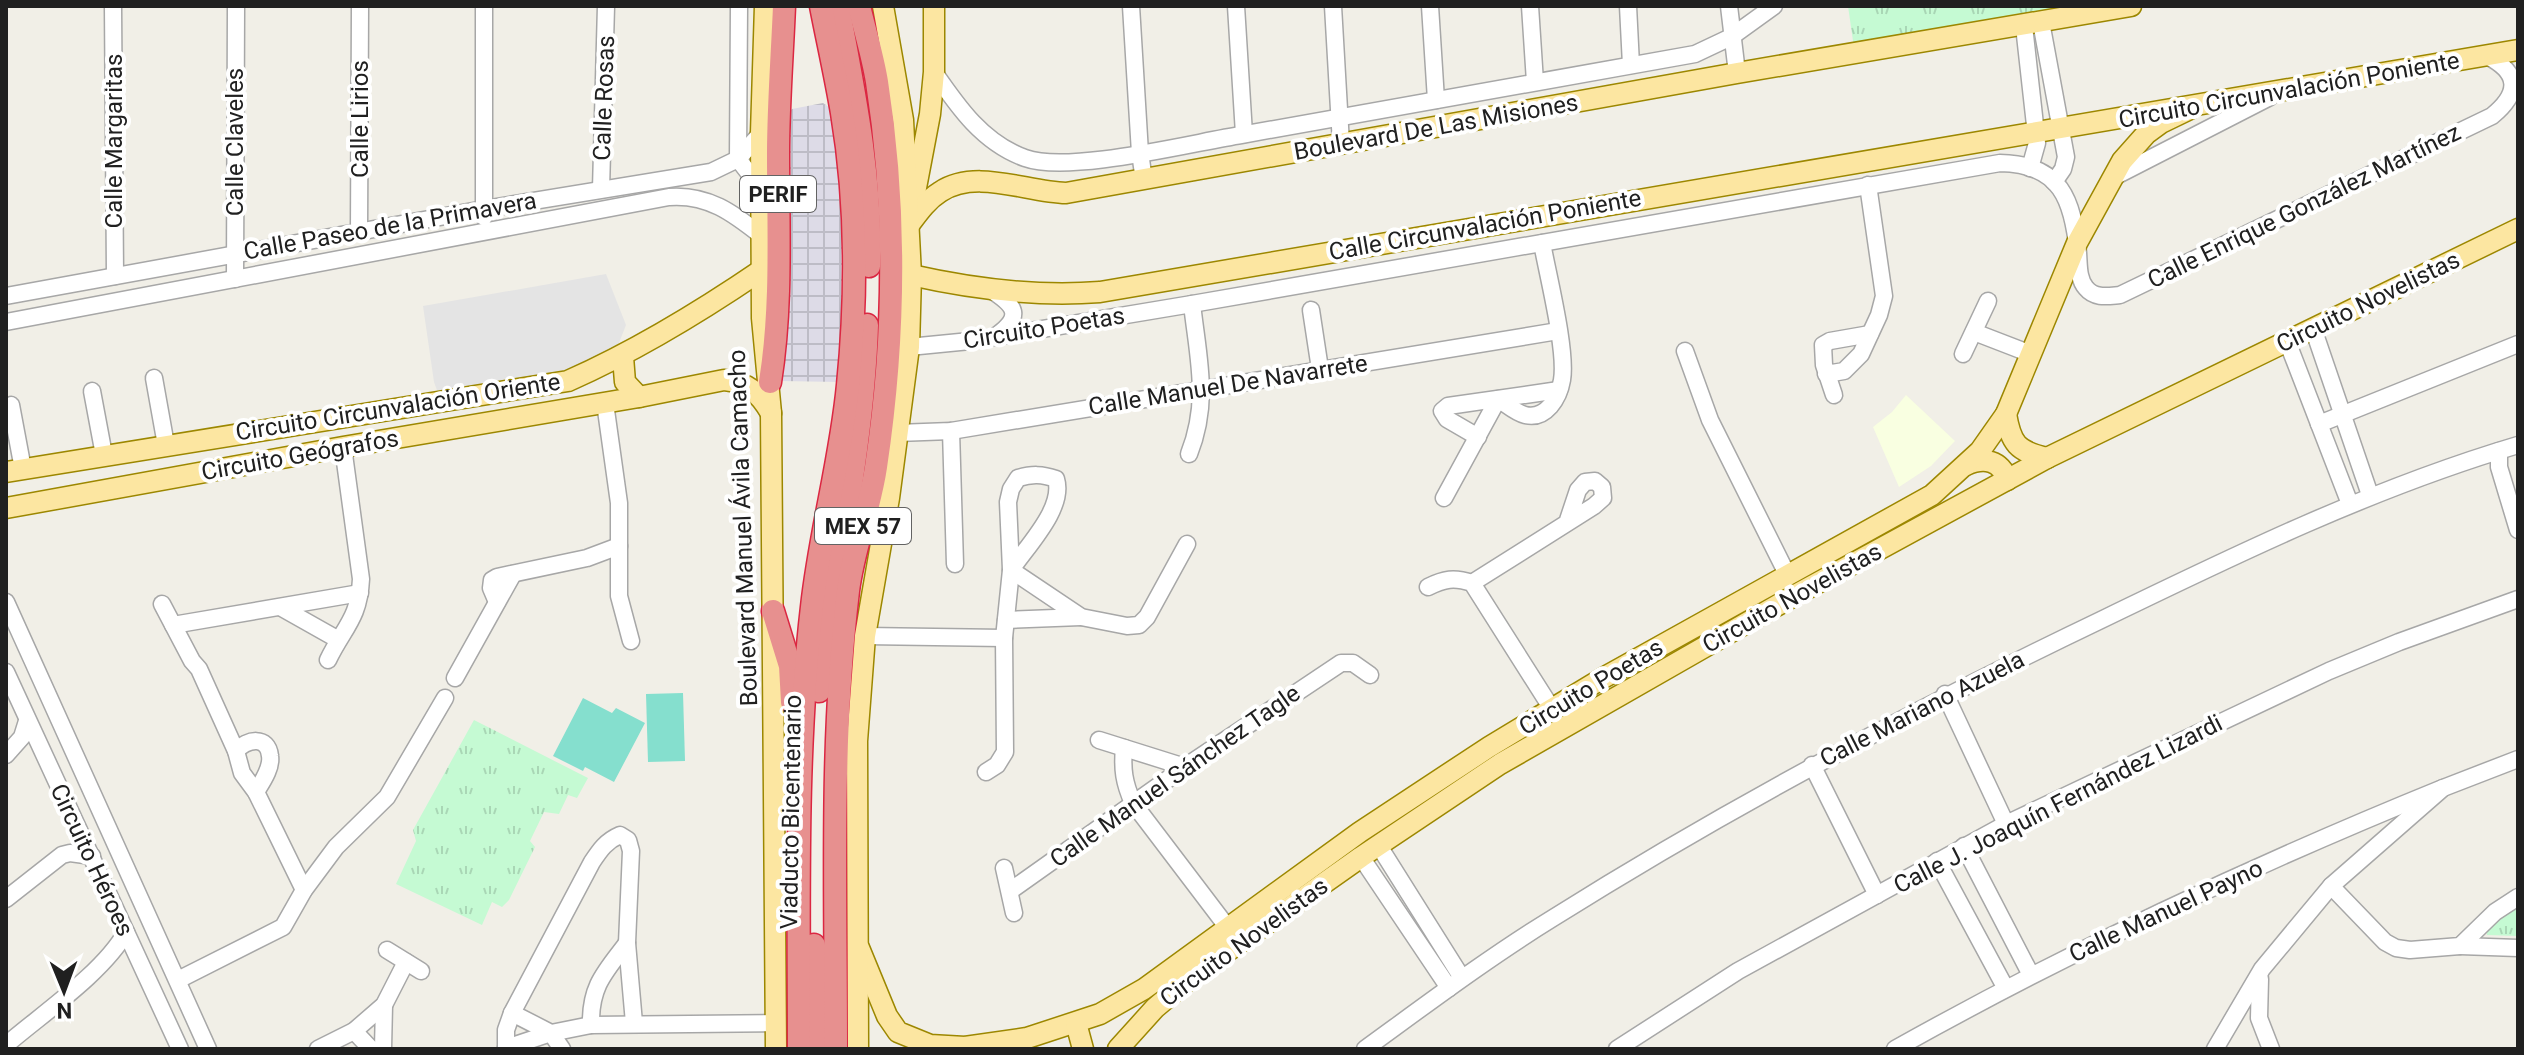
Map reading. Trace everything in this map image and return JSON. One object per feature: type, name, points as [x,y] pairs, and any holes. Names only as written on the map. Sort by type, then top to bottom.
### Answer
[{"type":"highway","name":"PERIF","points":[[770,382],[777,342],[779,300],[778,123],[784,6]]},
{"type":"highway","name":"MEX 57","points":[[799,1049],[803,711],[812,604],[848,388],[854,312],[855,237],[843,115],[821,6]]},
{"type":"highway","name":"Viaducto Bicentenario","points":[[815,1049],[815,715],[865,379],[870,232],[855,96],[838,6]]},
{"type":"highway","name":"MEX 57","points":[[836,1049],[835,726],[848,587],[875,471],[888,377],[892,252],[887,167],[877,80],[859,6]]},
{"type":"highway","points":[[773,611],[790,666],[799,847]]},
{"type":"main road","name":"Boulevard Manuel Ávila Camacho","points":[[765,6],[761,133],[762,326],[771,413],[776,1049]]},
{"type":"main road","points":[[858,1049],[857,741],[865,636],[909,347],[911,275],[900,97],[883,6]]},
{"type":"main road","points":[[909,225],[930,114],[934,72],[934,6]]},
{"type":"main road","name":"Boulevard De Las Misiones","points":[[909,225],[931,198],[957,184],[977,182],[1066,193],[1737,73],[2032,24],[2072,12],[2131,6]]},
{"type":"main road","name":"Circuito Circunvalación Poniente","points":[[2059,129],[2518,50]]},
{"type":"main road","name":"Circuito Poetas","points":[[859,948],[887,1016],[898,1032],[913,1040],[948,1047],[1011,1043],[1100,1014],[1144,989],[1360,832],[1552,709],[1932,495],[1966,465],[2006,414],[2077,243],[2122,161],[2146,134],[2192,108]]},
{"type":"main road","name":"Calle Circunvalación Poniente","points":[[911,275],[991,290],[1047,294],[1100,292],[2059,129]]},
{"type":"main road","name":"Circuito Novelistas","points":[[1118,1049],[1155,1008],[1198,972],[1500,764],[1799,593],[2047,458],[2518,229]]},
{"type":"main road","name":"Circuito Circunvalación Oriente","points":[[14,471],[568,381],[623,357],[705,309],[763,269]]},
{"type":"main road","points":[[623,357],[625,382],[639,397]]},
{"type":"main road","name":"Circuito Geógrafos","points":[[7,508],[724,380],[752,388],[771,413]]},
{"type":"main road","points":[[568,381],[577,393],[576,407]]},
{"type":"main road","points":[[2006,414],[2014,442],[2023,451],[2047,458]]},
{"type":"main road","points":[[1966,465],[1978,461],[1992,462],[2003,470],[2007,480]]},
{"type":"main road","points":[[1076,1023],[1083,1049]]},
{"type":"main road","points":[[1011,1043],[1042,1042],[1052,1049]]},
{"type":"street","name":"Calle Margaritas","points":[[113,6],[115,276]]},
{"type":"street","name":"Calle Claveles","points":[[235,279],[236,6]]},
{"type":"street","name":"Calle Lirios","points":[[359,232],[360,6]]},
{"type":"street","points":[[483,231],[484,6]]},
{"type":"street","name":"Calle Rosas","points":[[601,189],[606,6]]},
{"type":"street","points":[[739,6],[738,159],[762,190]]},
{"type":"street","points":[[1131,6],[1144,180]]},
{"type":"street","points":[[1236,6],[1244,134]]},
{"type":"street","points":[[1333,6],[1341,144]]},
{"type":"street","points":[[1430,6],[1436,100]]},
{"type":"street","points":[[1530,6],[1535,82]]},
{"type":"street","points":[[1628,6],[1631,65]]},
{"type":"street","points":[[1729,6],[1737,73]]},
{"type":"street","name":"Boulevard De Las Misiones","points":[[934,72],[956,105],[982,133],[1026,159],[1068,162],[1140,153],[1695,54],[1731,37],[1774,6]]},
{"type":"street","points":[[2032,24],[2066,157],[2063,169],[2054,182],[2072,207],[2077,243]]},
{"type":"street","points":[[2030,168],[2035,154],[2036,134],[2032,24]]},
{"type":"street","name":"Calle Enrique González Martínez","points":[[2077,243],[2080,277],[2087,290],[2100,297],[2120,295],[2492,116],[2506,104],[2513,82],[2508,70],[2487,56]]},
{"type":"street","points":[[2112,178],[2279,92]]},
{"type":"street","name":"Calle Paseo de la Primavera","points":[[6,296],[484,209],[711,172],[738,159],[761,133]]},
{"type":"street","points":[[1022,187],[1026,159]]},
{"type":"street","name":"Circuito Poetas","points":[[909,347],[995,337],[1192,304],[2000,163],[2030,168],[2054,182]]},
{"type":"street","points":[[1826,374],[1844,371],[1853,365],[1879,315],[1884,296],[1868,185]]},
{"type":"street","name":"Calle Paseo de la Primavera","points":[[6,322],[684,196],[700,197],[718,205],[762,236]]},
{"type":"street","points":[[1482,225],[1488,253]]},
{"type":"street","points":[[1478,437],[1447,419],[1442,411],[1448,406],[1559,390],[1562,368],[1558,331],[1542,243]]},
{"type":"street","points":[[991,290],[1010,302],[1014,312],[1011,324],[995,337]]},
{"type":"street","points":[[1963,354],[1988,301]]},
{"type":"street","points":[[1189,454],[1202,410],[1192,304]]},
{"type":"street","points":[[1311,310],[1320,369]]},
{"type":"street","points":[[2313,328],[2370,495]]},
{"type":"street","name":"Calle Manuel De Navarrete","points":[[897,433],[951,431],[1558,331]]},
{"type":"street","points":[[1974,332],[2031,354]]},
{"type":"street","points":[[1834,395],[1826,374],[1823,345],[1870,334]]},
{"type":"street","points":[[2287,341],[2350,504]]},
{"type":"street","points":[[2319,424],[2518,344]]},
{"type":"street","points":[[1685,351],[1710,420],[1787,574]]},
{"type":"street","points":[[154,378],[166,445]]},
{"type":"street","points":[[92,391],[104,455]]},
{"type":"street","points":[[1444,498],[1498,399]]},
{"type":"street","points":[[605,403],[617,475],[619,596],[631,641]]},
{"type":"street","points":[[11,405],[14,471]]},
{"type":"street","points":[[951,431],[955,564]]},
{"type":"street","name":"Calle Mariano Azuela","points":[[1365,1049],[1551,919],[1702,827],[1945,694],[2204,570],[2370,495],[2518,445]]},
{"type":"street","points":[[328,660],[337,639],[350,625],[358,608],[360,593],[359,563],[343,447]]},
{"type":"street","points":[[2499,451],[2499,467],[2518,530]]},
{"type":"street","points":[[986,772],[997,765],[1005,752],[1004,638],[1011,570],[1008,502],[1011,489],[1018,478],[1030,475],[1056,479],[1060,490],[1055,507],[1011,570]]},
{"type":"street","points":[[1428,587],[1445,579],[1465,581],[1594,506],[1603,498],[1602,487],[1595,481],[1585,482],[1578,490],[1568,520]]},
{"type":"street","points":[[1006,620],[1081,617],[1127,626],[1139,625],[1147,617],[1187,544]]},
{"type":"street","points":[[497,602],[491,588],[492,580],[503,574],[587,558],[619,546]]},
{"type":"street","points":[[587,558],[618,577]]},
{"type":"street","points":[[1011,570],[1081,617]]},
{"type":"street","points":[[455,678],[513,574]]},
{"type":"street","points":[[1465,581],[1552,709]]},
{"type":"street","points":[[173,625],[360,593]]},
{"type":"street","name":"Calle J. Joaquín Fernández Lizardi","points":[[1617,1049],[1738,971],[2006,824],[2329,671],[2518,599]]},
{"type":"street","points":[[6,602],[208,1049]]},
{"type":"street","points":[[162,604],[199,669],[236,751],[242,773],[256,792],[304,890]]},
{"type":"street","points":[[282,608],[337,639]]},
{"type":"street","points":[[865,636],[1004,638]]},
{"type":"street","name":"Calle Manuel Sánchez Tagle","points":[[1010,891],[1185,767],[1341,663],[1353,663],[1370,675]]},
{"type":"street","name":"Circuito Héroes","points":[[6,672],[180,1049]]},
{"type":"street","points":[[1945,694],[2006,824]]},
{"type":"street","points":[[178,980],[283,927],[304,890],[336,847],[387,797],[445,698]]},
{"type":"street","points":[[6,755],[22,737],[27,721]]},
{"type":"street","points":[[1099,740],[1185,767]]},
{"type":"street","points":[[236,751],[245,742],[257,741],[267,747],[271,758],[256,792]]},
{"type":"street","points":[[1124,748],[1124,776],[1133,803],[1228,928]]},
{"type":"street","points":[[2215,1049],[2262,969],[2331,886],[2443,788],[2518,759]]},
{"type":"street","points":[[1812,765],[1877,895]]},
{"type":"street","name":"Calle Manuel Payno","points":[[1895,1049],[2005,987],[2317,839],[2443,788]]},
{"type":"street","points":[[634,1023],[627,943],[631,851],[628,840],[620,835],[601,847],[592,862],[512,1013],[506,1030],[506,1048],[551,1033],[591,1025],[776,1023]]},
{"type":"street","points":[[1379,846],[1456,983]]},
{"type":"street","points":[[1964,846],[2031,975]]},
{"type":"street","points":[[6,899],[62,855],[92,856]]},
{"type":"street","points":[[1361,857],[1456,983]]},
{"type":"street","points":[[1937,861],[2005,987]]},
{"type":"street","points":[[1004,868],[1014,913]]},
{"type":"street","points":[[2331,886],[2385,942],[2396,948],[2518,948]]},
{"type":"street","points":[[2460,946],[2495,912],[2518,897]]},
{"type":"street","points":[[6,1045],[94,970],[126,932]]},
{"type":"street","points":[[591,1025],[590,1005],[594,991],[627,943]]},
{"type":"street","points":[[318,1049],[354,1031],[384,1005],[414,967],[387,950]]},
{"type":"street","points":[[2262,969],[2259,1018],[2271,1049]]},
{"type":"street","points":[[383,1049],[384,1005]]},
{"type":"street","points":[[512,1013],[551,1033],[562,1049]]},
{"type":"street","points":[[354,1031],[371,1049]]},
{"type":"shaded area","points":[[823,103],[832,109],[847,222],[839,382],[781,381],[784,118],[792,109]]},
{"type":"shaded area","points":[[606,274],[626,325],[617,348],[571,373],[438,393],[423,306]]},
{"type":"shaded area","points":[[1906,395],[1955,441],[1931,466],[1899,487],[1873,427],[1892,412]]},
{"type":"shaded area","points":[[683,693],[685,761],[648,762],[646,694]]},
{"type":"shaded area","points":[[583,698],[612,713],[616,708],[645,723],[614,782],[585,767],[583,771],[553,756]]},
{"type":"green space","points":[[1848,6],[2060,6],[2057,11],[1854,48]]},
{"type":"green space","points":[[474,720],[588,778],[577,798],[568,795],[559,814],[544,812],[530,841],[535,847],[509,900],[502,907],[492,902],[482,925],[396,884],[416,841],[413,830]]},
{"type":"green space","points":[[2518,900],[2518,936],[2487,935],[2486,927]]}]
